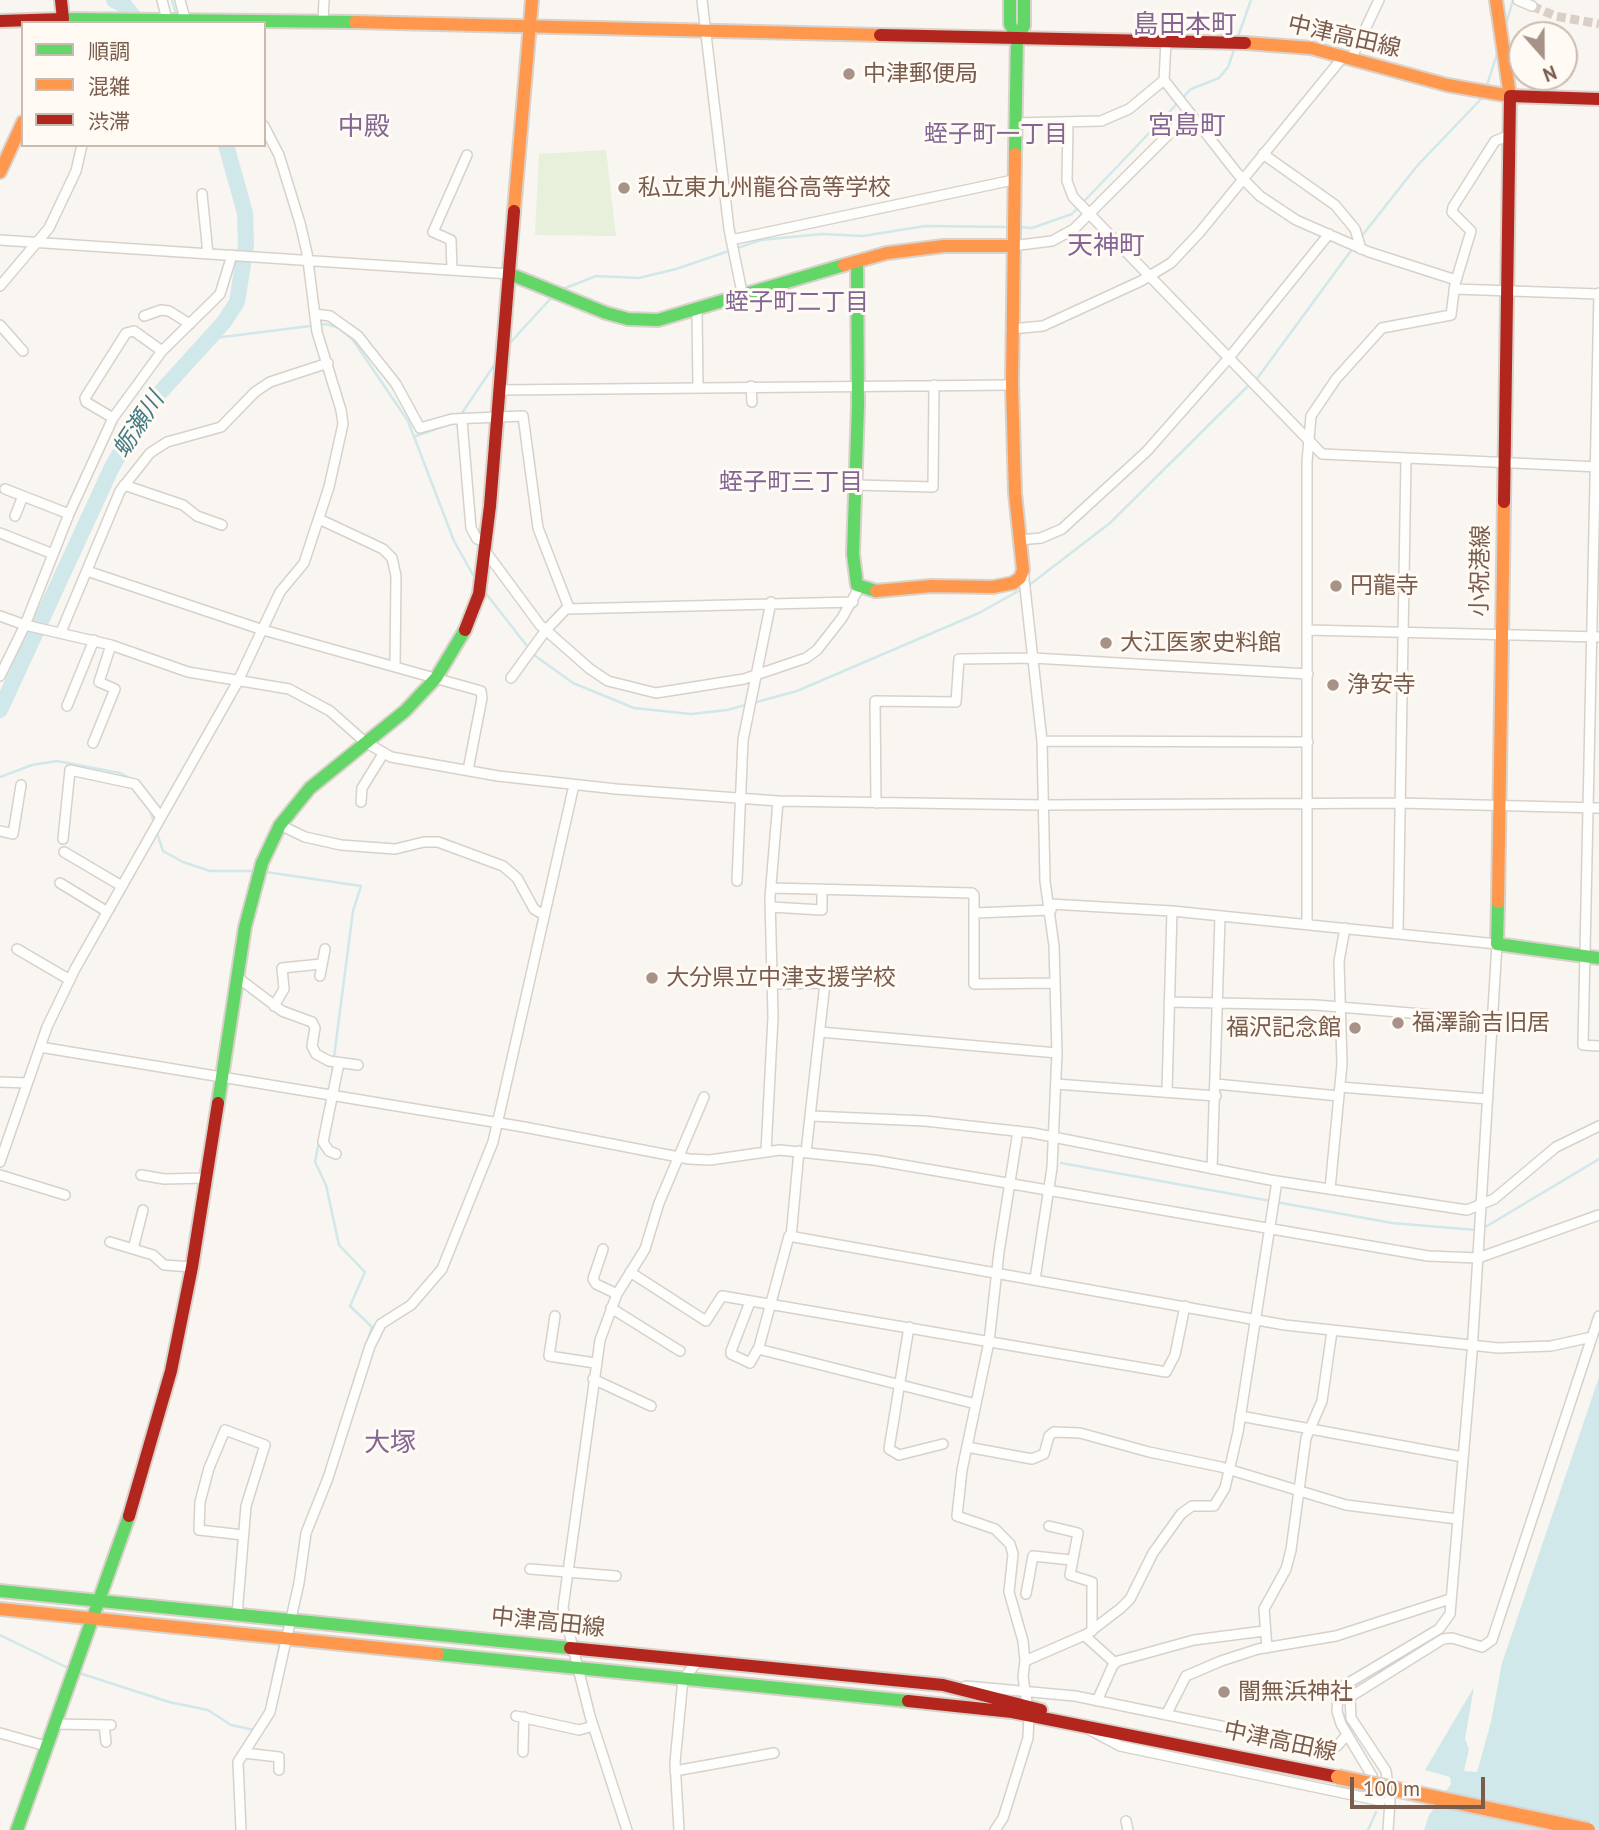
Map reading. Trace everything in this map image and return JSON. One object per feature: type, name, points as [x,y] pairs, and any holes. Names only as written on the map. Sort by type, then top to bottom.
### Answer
[{"type":"main road","points":[[61,0],[63,21]]},
{"type":"main road","points":[[17,1830],[93,1619],[151,1444],[192,1267],[237,977],[256,879],[281,825],[318,780],[404,711],[436,678],[453,655],[470,620],[480,589],[498,418],[532,0]]},
{"type":"main road","points":[[1010,0],[1010,24],[1017,38]]},
{"type":"main road","points":[[857,262],[853,564],[856,595],[931,586],[1001,586],[1018,580],[1023,566],[1019,540],[1012,385],[1012,246],[1017,38],[1024,26],[1024,0]]},
{"type":"main road","points":[[1496,0],[1510,96]]},
{"type":"main road","name":"中津高田線","points":[[0,21],[63,21]]},
{"type":"main road","name":"中津高田線","points":[[109,21],[212,21]]},
{"type":"main road","name":"中津高田線","points":[[266,21],[1296,45],[1436,83],[1510,96],[1599,99]]},
{"type":"main road","name":"小祝港線","points":[[1497,944],[1510,96]]},
{"type":"main road","points":[[0,173],[21,126]]},
{"type":"main road","points":[[510,274],[628,319],[658,320],[697,311],[887,253],[929,247],[1012,246]]},
{"type":"main road","points":[[1497,944],[1599,958]]},
{"type":"main road","name":"中津高田線","points":[[0,1591],[943,1685],[1027,1704],[1086,1725],[1588,1830]]},
{"type":"main road","name":"中津高田線","points":[[0,1609],[683,1679],[1027,1704]]},
{"type":"street","points":[[162,0],[176,19]]},
{"type":"street","points":[[176,19],[180,0]]},
{"type":"street","points":[[323,22],[324,0]]},
{"type":"street","points":[[702,0],[731,242],[743,297]]},
{"type":"street","points":[[1012,329],[1043,326],[1149,277],[1183,251],[1347,58],[1379,0]]},
{"type":"street","points":[[1518,0],[1532,6]]},
{"type":"street","points":[[1166,41],[1164,80],[1243,179],[1282,212],[1361,249],[1455,285],[1599,294],[1595,637],[1586,808],[1583,956],[1583,1045],[1599,1046]]},
{"type":"street","points":[[1014,123],[1093,123],[1115,116],[1164,80]]},
{"type":"street","points":[[1012,246],[1052,241],[1069,233],[1090,216],[1190,113]]},
{"type":"street","points":[[1068,123],[1068,187],[1090,216],[1322,454],[1597,467]]},
{"type":"street","points":[[0,1162],[2,1148],[40,1047],[70,979],[120,885],[237,682],[280,592],[304,563],[319,519],[343,424],[328,363],[317,332],[307,253],[279,155],[266,130]]},
{"type":"street","points":[[1307,925],[1308,441],[1311,416],[1317,403],[1380,331],[1389,326],[1449,316],[1471,230],[1452,212],[1453,207],[1495,141],[1510,135]]},
{"type":"street","points":[[0,286],[40,242],[76,171],[82,147]]},
{"type":"street","points":[[1263,154],[1335,205],[1355,229],[1361,249]]},
{"type":"street","points":[[452,270],[451,240],[433,232],[467,155]]},
{"type":"street","points":[[731,242],[1013,180]]},
{"type":"street","points":[[202,194],[208,254]]},
{"type":"street","points":[[1019,540],[1046,537],[1070,523],[1147,451],[1228,359],[1329,234]]},
{"type":"street","points":[[0,240],[510,274]]},
{"type":"street","points":[[0,676],[26,626],[69,514],[113,418],[162,351],[219,295],[232,255]]},
{"type":"street","points":[[144,316],[161,310],[169,311],[190,324]]},
{"type":"street","points":[[697,311],[698,387]]},
{"type":"street","points":[[315,316],[330,316],[358,336],[396,384],[420,428],[458,420],[523,416],[538,528],[569,608]]},
{"type":"street","points":[[0,325],[23,351]]},
{"type":"street","points":[[113,418],[85,398],[126,333],[134,331],[162,351]]},
{"type":"street","points":[[59,632],[124,485],[150,453],[167,442],[221,427],[255,391],[270,382],[328,363]]},
{"type":"street","points":[[500,390],[857,384],[1012,385]]},
{"type":"street","points":[[856,485],[933,487],[934,385]]},
{"type":"street","points":[[751,386],[752,402]]},
{"type":"street","points":[[458,420],[471,528],[477,539],[486,547],[545,630],[601,677],[646,692],[670,693],[757,675],[812,654],[856,595]]},
{"type":"street","points":[[1398,933],[1406,459]]},
{"type":"street","points":[[124,485],[183,505],[197,516],[222,526]]},
{"type":"street","points":[[5,489],[69,514]]},
{"type":"street","points":[[15,516],[23,496]]},
{"type":"street","points":[[319,519],[383,549],[392,558],[396,576],[395,666]]},
{"type":"street","points":[[0,533],[53,554]]},
{"type":"street","points":[[1023,566],[1042,741],[1045,881],[1050,907],[1057,1053],[1054,1136],[1035,1279]]},
{"type":"street","points":[[87,571],[263,629],[436,678],[482,694],[468,770]]},
{"type":"street","points":[[510,678],[545,630],[559,614],[569,608],[771,602],[856,595]]},
{"type":"street","points":[[737,881],[744,732],[771,602]]},
{"type":"street","points":[[0,616],[26,626],[94,640],[188,671],[289,690],[330,711],[383,754],[468,770],[574,785],[778,801],[1044,805],[1400,803],[1599,808]]},
{"type":"street","points":[[1307,630],[1402,630],[1595,637]]},
{"type":"street","points":[[67,706],[94,640]]},
{"type":"street","points":[[93,743],[116,688],[99,682],[111,645]]},
{"type":"street","points":[[0,654],[11,653]]},
{"type":"street","points":[[876,803],[875,701],[956,702],[959,659],[1033,659],[1308,674]]},
{"type":"street","points":[[1042,741],[1308,742]]},
{"type":"street","points":[[361,802],[362,788],[383,754]]},
{"type":"street","points":[[63,839],[69,770],[135,784],[160,816]]},
{"type":"street","points":[[0,831],[13,834],[21,785]]},
{"type":"street","points":[[241,1830],[238,1766],[270,1712],[292,1620],[310,1520],[328,1479],[373,1336],[381,1324],[411,1305],[445,1265],[498,1124],[510,1055],[574,785]]},
{"type":"street","points":[[766,1152],[774,984],[771,888],[778,801]]},
{"type":"street","points":[[281,825],[305,837],[341,845],[395,849],[424,842],[438,842],[503,866],[517,878],[534,909],[544,915]]},
{"type":"street","points":[[64,852],[120,885]]},
{"type":"street","points":[[60,883],[106,911]]},
{"type":"street","points":[[771,888],[972,893],[974,984],[1055,983]]},
{"type":"street","points":[[771,907],[822,911],[822,889]]},
{"type":"street","points":[[974,913],[1050,907],[1172,911],[1497,944],[1472,1346],[1449,1617],[1444,1625],[1342,1688],[1336,1708],[1346,1736],[1372,1776],[1378,1801]]},
{"type":"street","points":[[1167,1092],[1172,911]]},
{"type":"street","points":[[1212,1169],[1220,917]]},
{"type":"street","points":[[1330,1189],[1340,1091],[1339,961],[1345,928]]},
{"type":"street","points":[[17,948],[70,979]]},
{"type":"street","points":[[320,976],[325,949]]},
{"type":"street","points":[[274,1006],[284,989],[282,968],[321,964]]},
{"type":"street","points":[[237,977],[274,1006],[312,1022],[315,1028],[313,1050],[324,1059],[358,1065]]},
{"type":"street","points":[[774,984],[825,984],[812,1115],[803,1152],[790,1237]]},
{"type":"street","points":[[1169,1002],[1341,1006],[1493,1020]]},
{"type":"street","points":[[820,1032],[1057,1053]]},
{"type":"street","points":[[40,1047],[678,1157],[710,1160],[766,1152],[803,1152],[1012,1183],[1429,1256],[1477,1258],[1599,1214]]},
{"type":"street","points":[[336,1154],[329,1151],[323,1142],[339,1063]]},
{"type":"street","points":[[0,1082],[27,1083]]},
{"type":"street","points":[[1056,1084],[1216,1096]]},
{"type":"street","points":[[1216,1084],[1488,1099]]},
{"type":"street","points":[[627,1830],[576,1668],[564,1608],[595,1363],[611,1308],[647,1243],[678,1157],[704,1097]]},
{"type":"street","points":[[812,1115],[925,1121],[1054,1136],[1277,1181],[1467,1210],[1480,1207],[1498,1197],[1556,1147],[1599,1126]]},
{"type":"street","points":[[995,1830],[1001,1822],[1014,1788],[1028,1738],[1026,1661],[1020,1627],[1009,1592],[1013,1554],[1010,1544],[995,1529],[957,1516],[967,1447],[989,1342],[1018,1131]]},
{"type":"street","points":[[0,1175],[65,1195]]},
{"type":"street","points":[[141,1175],[164,1179],[207,1178]]},
{"type":"street","points":[[1026,1661],[1088,1633],[1130,1599],[1153,1553],[1184,1510],[1196,1505],[1214,1506],[1225,1488],[1231,1470],[1277,1181]]},
{"type":"street","points":[[133,1249],[143,1210]]},
{"type":"street","points":[[750,1302],[731,1354],[750,1363],[758,1349],[786,1238],[790,1237],[1332,1331],[1472,1346],[1551,1346],[1592,1337]]},
{"type":"street","points":[[110,1242],[153,1255],[164,1265],[192,1267]]},
{"type":"street","points":[[603,1249],[593,1279],[596,1284],[617,1294]]},
{"type":"street","points":[[630,1272],[706,1321],[722,1296],[1166,1372],[1175,1355],[1185,1306]]},
{"type":"street","points":[[611,1308],[680,1351]]},
{"type":"street","points":[[555,1316],[549,1356],[595,1363]]},
{"type":"street","points":[[1388,1830],[1390,1801],[1384,1764],[1352,1718],[1350,1697],[1443,1639],[1482,1647],[1492,1640],[1599,1316]]},
{"type":"street","points":[[909,1327],[890,1452],[899,1455],[943,1444]]},
{"type":"street","points":[[1267,1648],[1264,1631],[1266,1602],[1286,1569],[1291,1550],[1309,1429],[1322,1401],[1332,1331]]},
{"type":"street","points":[[758,1349],[976,1404]]},
{"type":"street","points":[[593,1380],[652,1406]]},
{"type":"street","points":[[1240,1416],[1463,1457]]},
{"type":"street","points":[[237,1615],[246,1506],[265,1445],[225,1430],[209,1468],[200,1502],[199,1530],[243,1535]]},
{"type":"street","points":[[967,1447],[1032,1459],[1044,1454],[1049,1436],[1059,1430],[1231,1470],[1353,1506],[1457,1519]]},
{"type":"street","points":[[1049,1526],[1077,1532],[1071,1560],[1071,1578],[1087,1579],[1093,1584],[1088,1633],[1115,1662]]},
{"type":"street","points":[[1026,1594],[1033,1556],[1071,1560]]},
{"type":"street","points":[[530,1569],[616,1576]]},
{"type":"street","points":[[1166,1716],[1186,1676],[1229,1658],[1267,1648],[1336,1636],[1450,1599]]},
{"type":"street","points":[[1097,1701],[1115,1662],[1180,1643],[1264,1631]]},
{"type":"street","points":[[678,1830],[675,1771],[683,1679],[698,1661]]},
{"type":"street","points":[[1027,1704],[1097,1701],[1328,1748],[1337,1746],[1346,1736]]},
{"type":"street","points":[[523,1752],[520,1716],[579,1730],[593,1726]]},
{"type":"street","points":[[54,1724],[107,1725],[106,1742]]},
{"type":"street","points":[[1086,1725],[1096,1735],[1120,1746],[1378,1801],[1390,1801]]},
{"type":"street","points":[[0,1732],[46,1746]]},
{"type":"street","points":[[244,1752],[279,1757],[279,1770]]},
{"type":"street","points":[[675,1771],[774,1753]]},
{"type":"green space","points":[[606,150],[616,236],[535,235],[539,154]]},
{"type":"water","points":[[1599,1377],[1599,1830],[1424,1830],[1429,1815],[1451,1784],[1450,1777],[1425,1770],[1474,1687],[1465,1739],[1469,1749],[1464,1771],[1477,1772],[1491,1722],[1502,1663]]},
{"type":"waterway","name":"蛎瀬川","points":[[114,0],[124,5],[137,21]]},
{"type":"waterway","points":[[172,0],[176,14]]},
{"type":"waterway","points":[[1239,34],[1251,0]]},
{"type":"waterway","points":[[1506,24],[1513,0]]},
{"type":"waterway","points":[[1018,227],[1032,228],[1072,214],[1191,89],[1219,78],[1228,67],[1234,50]]},
{"type":"waterway","points":[[1487,85],[1497,54]]},
{"type":"waterway","points":[[1361,237],[1417,166],[1483,97]]},
{"type":"waterway","name":"蛎瀬川","points":[[0,710],[112,467],[147,407],[224,322],[237,302],[246,245],[245,213],[227,147]]},
{"type":"waterway","points":[[563,289],[596,276],[639,278],[676,269],[761,240],[822,234],[863,236],[925,226],[1012,227]]},
{"type":"waterway","points":[[1256,380],[1353,248]]},
{"type":"waterway","points":[[509,344],[552,297]]},
{"type":"waterway","points":[[207,339],[326,324],[339,328],[353,340],[408,421],[454,541],[476,580]]},
{"type":"waterway","points":[[460,416],[497,361]]},
{"type":"waterway","points":[[1028,586],[1110,523],[1250,384]]},
{"type":"waterway","points":[[416,436],[453,423]]},
{"type":"waterway","points":[[484,591],[534,655],[573,683],[634,708],[691,714],[727,710],[797,691],[979,613],[1022,589]]},
{"type":"waterway","points":[[0,777],[32,765],[57,761],[120,773],[137,782]]},
{"type":"waterway","points":[[150,810],[154,823]]},
{"type":"waterway","points":[[156,830],[163,851],[183,862],[210,871],[256,871]]},
{"type":"waterway","points":[[266,872],[361,886],[353,911],[334,1057]]},
{"type":"waterway","points":[[331,1083],[333,1065]]},
{"type":"waterway","points":[[325,1112],[315,1162],[326,1185],[339,1245],[365,1272],[350,1306],[372,1327],[332,1452]]},
{"type":"waterway","points":[[1482,1229],[1599,1159]]},
{"type":"waterway","points":[[1061,1163],[1392,1223],[1476,1230]]},
{"type":"waterway","points":[[303,1530],[325,1475]]},
{"type":"waterway","points":[[0,1635],[70,1669]]},
{"type":"waterway","points":[[272,1681],[280,1643]]},
{"type":"waterway","points":[[76,1672],[169,1702],[208,1710],[231,1725],[254,1730]]},
{"type":"waterway","points":[[242,1750],[255,1729]]},
{"type":"waterway","points":[[1368,1830],[1376,1812]]},
{"type":"tunnel","points":[[1532,6],[1555,16],[1599,24]]},
{"type":"traffic: fast","points":[[1010,0],[1010,24],[1017,38],[1015,154]]},
{"type":"traffic: fast","points":[[1017,38],[1024,26],[1024,0]]},
{"type":"traffic: fast","points":[[62,21],[258,21]]},
{"type":"traffic: fast","points":[[266,21],[355,22]]},
{"type":"traffic: fast","points":[[857,262],[858,405],[853,554],[857,585],[876,591]]},
{"type":"traffic: fast","points":[[510,274],[606,313],[628,319],[658,320],[844,265]]},
{"type":"traffic: fast","points":[[218,1103],[245,927],[262,863],[280,825],[310,788],[405,711],[436,678],[465,630]]},
{"type":"traffic: fast","points":[[1498,902],[1497,944],[1599,958]]},
{"type":"traffic: fast","points":[[17,1830],[129,1516]]},
{"type":"traffic: fast","points":[[0,1591],[570,1648]]},
{"type":"traffic: fast","points":[[438,1654],[908,1701]]},
{"type":"traffic: slow","points":[[514,211],[532,0]]},
{"type":"traffic: slow","points":[[1245,43],[1311,48],[1447,85],[1510,96],[1496,0]]},
{"type":"traffic: slow","points":[[355,22],[880,35]]},
{"type":"traffic: slow","points":[[0,172],[21,126]]},
{"type":"traffic: slow","points":[[876,591],[931,586],[993,587],[1013,583],[1020,578],[1023,570],[1015,493],[1012,385],[1015,154]]},
{"type":"traffic: slow","points":[[844,265],[887,253],[944,246],[1012,246]]},
{"type":"traffic: slow","points":[[1498,902],[1504,502]]},
{"type":"traffic: slow","points":[[0,1609],[438,1654]]},
{"type":"traffic: slow","points":[[1338,1777],[1588,1830]]},
{"type":"traffic: jam","points":[[0,21],[63,19],[61,0]]},
{"type":"traffic: jam","points":[[880,35],[1245,43]]},
{"type":"traffic: jam","points":[[1504,502],[1510,96],[1599,99]]},
{"type":"traffic: jam","points":[[465,630],[479,594],[490,506],[514,211]]},
{"type":"traffic: jam","points":[[129,1516],[171,1371],[192,1267],[218,1103]]},
{"type":"traffic: jam","points":[[570,1648],[943,1685],[1041,1710]]},
{"type":"traffic: jam","points":[[908,1701],[1012,1712],[1338,1777]]},
{"type":"place","name":"中津郵便局","points":[[849,74]]},
{"type":"place","name":"私立東九州龍谷高等学校","points":[[624,188]]},
{"type":"place","name":"円龍寺","points":[[1336,586]]},
{"type":"place","name":"大江医家史料館","points":[[1106,643]]},
{"type":"place","name":"浄安寺","points":[[1333,685]]},
{"type":"place","name":"大分県立中津支援学校","points":[[652,978]]},
{"type":"place","name":"福澤諭吉旧居","points":[[1398,1023]]},
{"type":"place","name":"福沢記念館","points":[[1355,1028]]},
{"type":"place","name":"闇無浜神社","points":[[1224,1692]]},
{"type":"district","name":"島田本町","points":[[1185,26]]},
{"type":"district","name":"宮島町","points":[[1187,127]]},
{"type":"district","name":"中殿","points":[[364,128]]},
{"type":"district","name":"蛭子町一丁目","points":[[996,135]]},
{"type":"district","name":"天神町","points":[[1106,247]]},
{"type":"district","name":"蛭子町二丁目","points":[[797,303]]},
{"type":"district","name":"蛭子町三丁目","points":[[791,483]]},
{"type":"district","name":"大塚","points":[[390,1444]]}]
